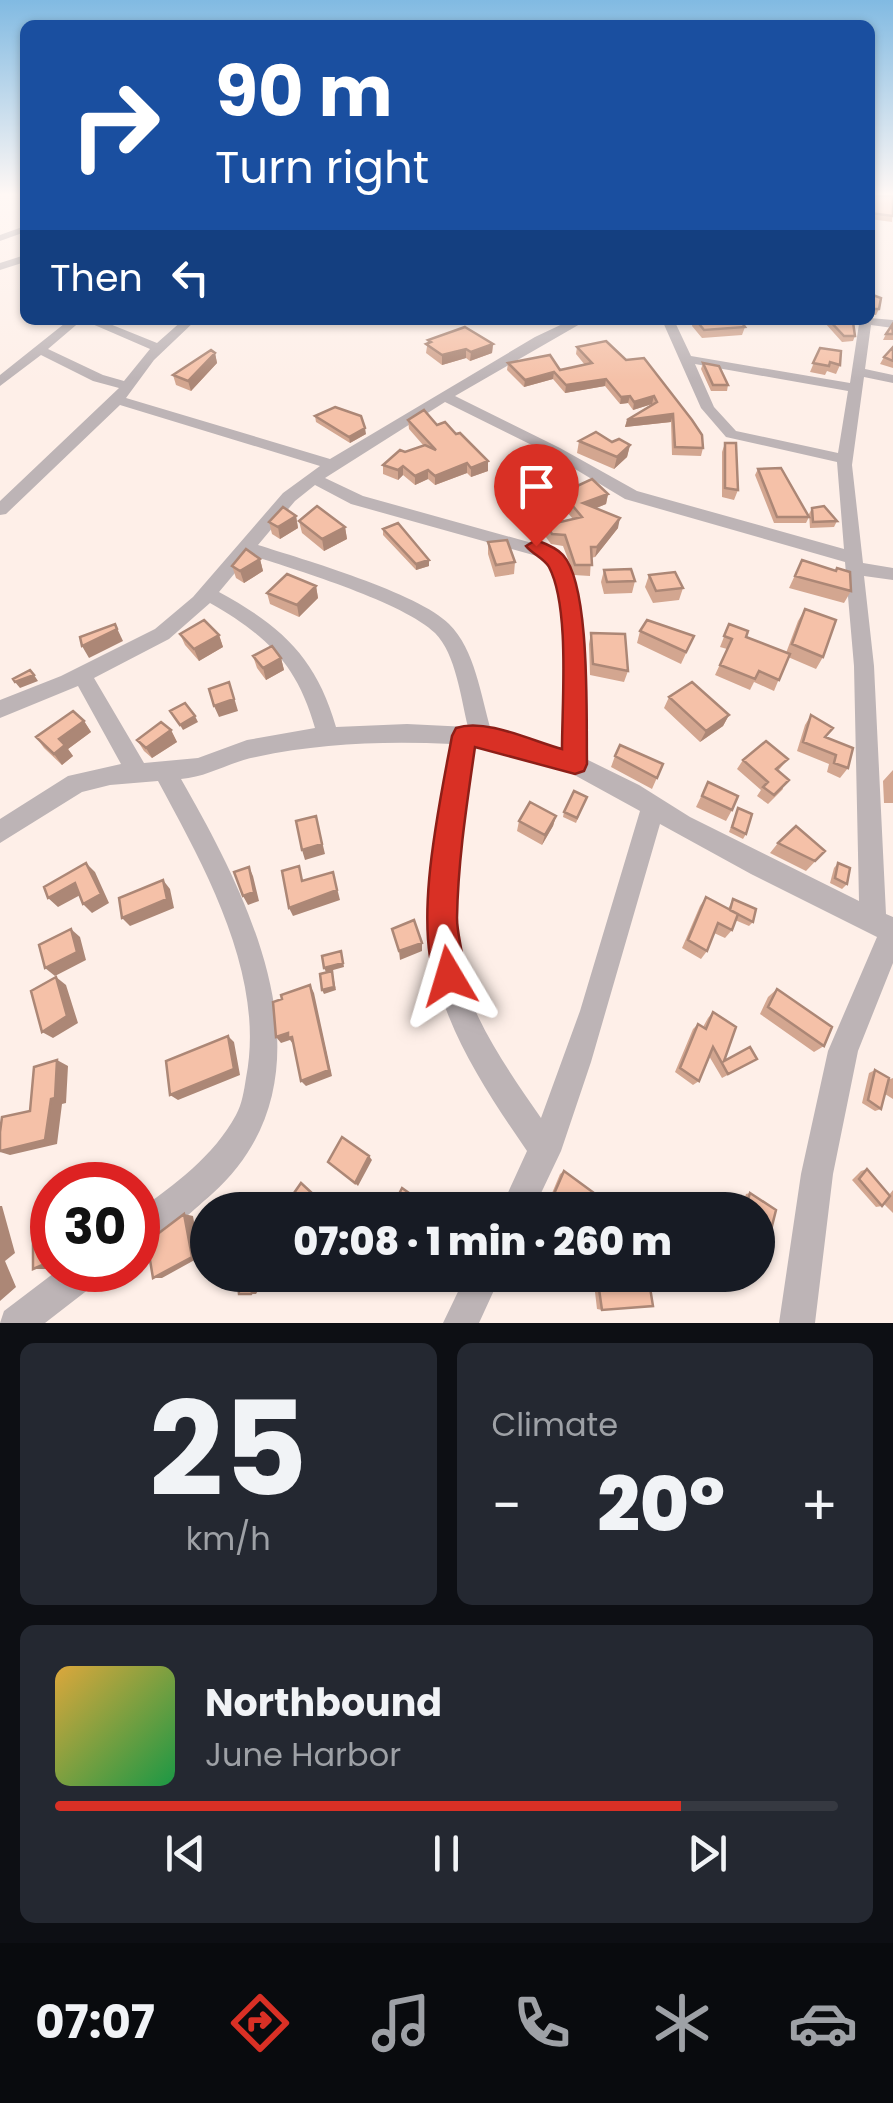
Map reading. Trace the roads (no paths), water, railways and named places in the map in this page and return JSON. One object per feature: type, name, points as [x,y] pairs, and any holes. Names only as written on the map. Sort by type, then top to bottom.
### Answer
[{"type":"street","points":[[0,382],[70,325]]},
{"type":"street","points":[[101,325],[158,348]]},
{"type":"street","points":[[0,510],[118,400],[158,348],[184,325]]},
{"type":"street","points":[[0,710],[82,676],[162,634],[208,594],[289,497],[314,478],[538,340],[570,325]]},
{"type":"street","points":[[670,325],[708,408],[731,434],[844,459]]},
{"type":"street","points":[[797,1323],[817,1174],[843,1051],[886,928],[864,666],[845,505],[844,459],[864,325]]},
{"type":"street","points":[[38,350],[98,378],[129,387]]},
{"type":"street","points":[[686,359],[856,380],[893,379]]},
{"type":"street","points":[[446,397],[507,425],[630,495],[893,574]]},
{"type":"street","points":[[118,400],[332,465]]},
{"type":"street","points":[[314,478],[357,500],[551,554],[567,588],[573,644],[575,764]]},
{"type":"street","points":[[248,548],[411,608],[443,628],[459,657],[473,736],[451,817],[442,922],[449,976],[465,1019],[500,1084],[545,1152]]},
{"type":"street","points":[[208,594],[269,630],[292,651],[314,685],[328,737]]},
{"type":"street","points":[[82,676],[152,774],[195,826],[249,947],[264,1044],[256,1105],[238,1141],[184,1197],[160,1215]]},
{"type":"street","points":[[0,832],[76,783],[110,775],[198,768],[248,749],[328,737],[408,733],[473,736],[575,764],[760,866],[886,928]]},
{"type":"street","points":[[525,1192],[545,1152],[591,1017],[653,806]]},
{"type":"street","points":[[16,1323],[57,1292]]},
{"type":"street","points":[[461,1323],[476,1292]]}]
